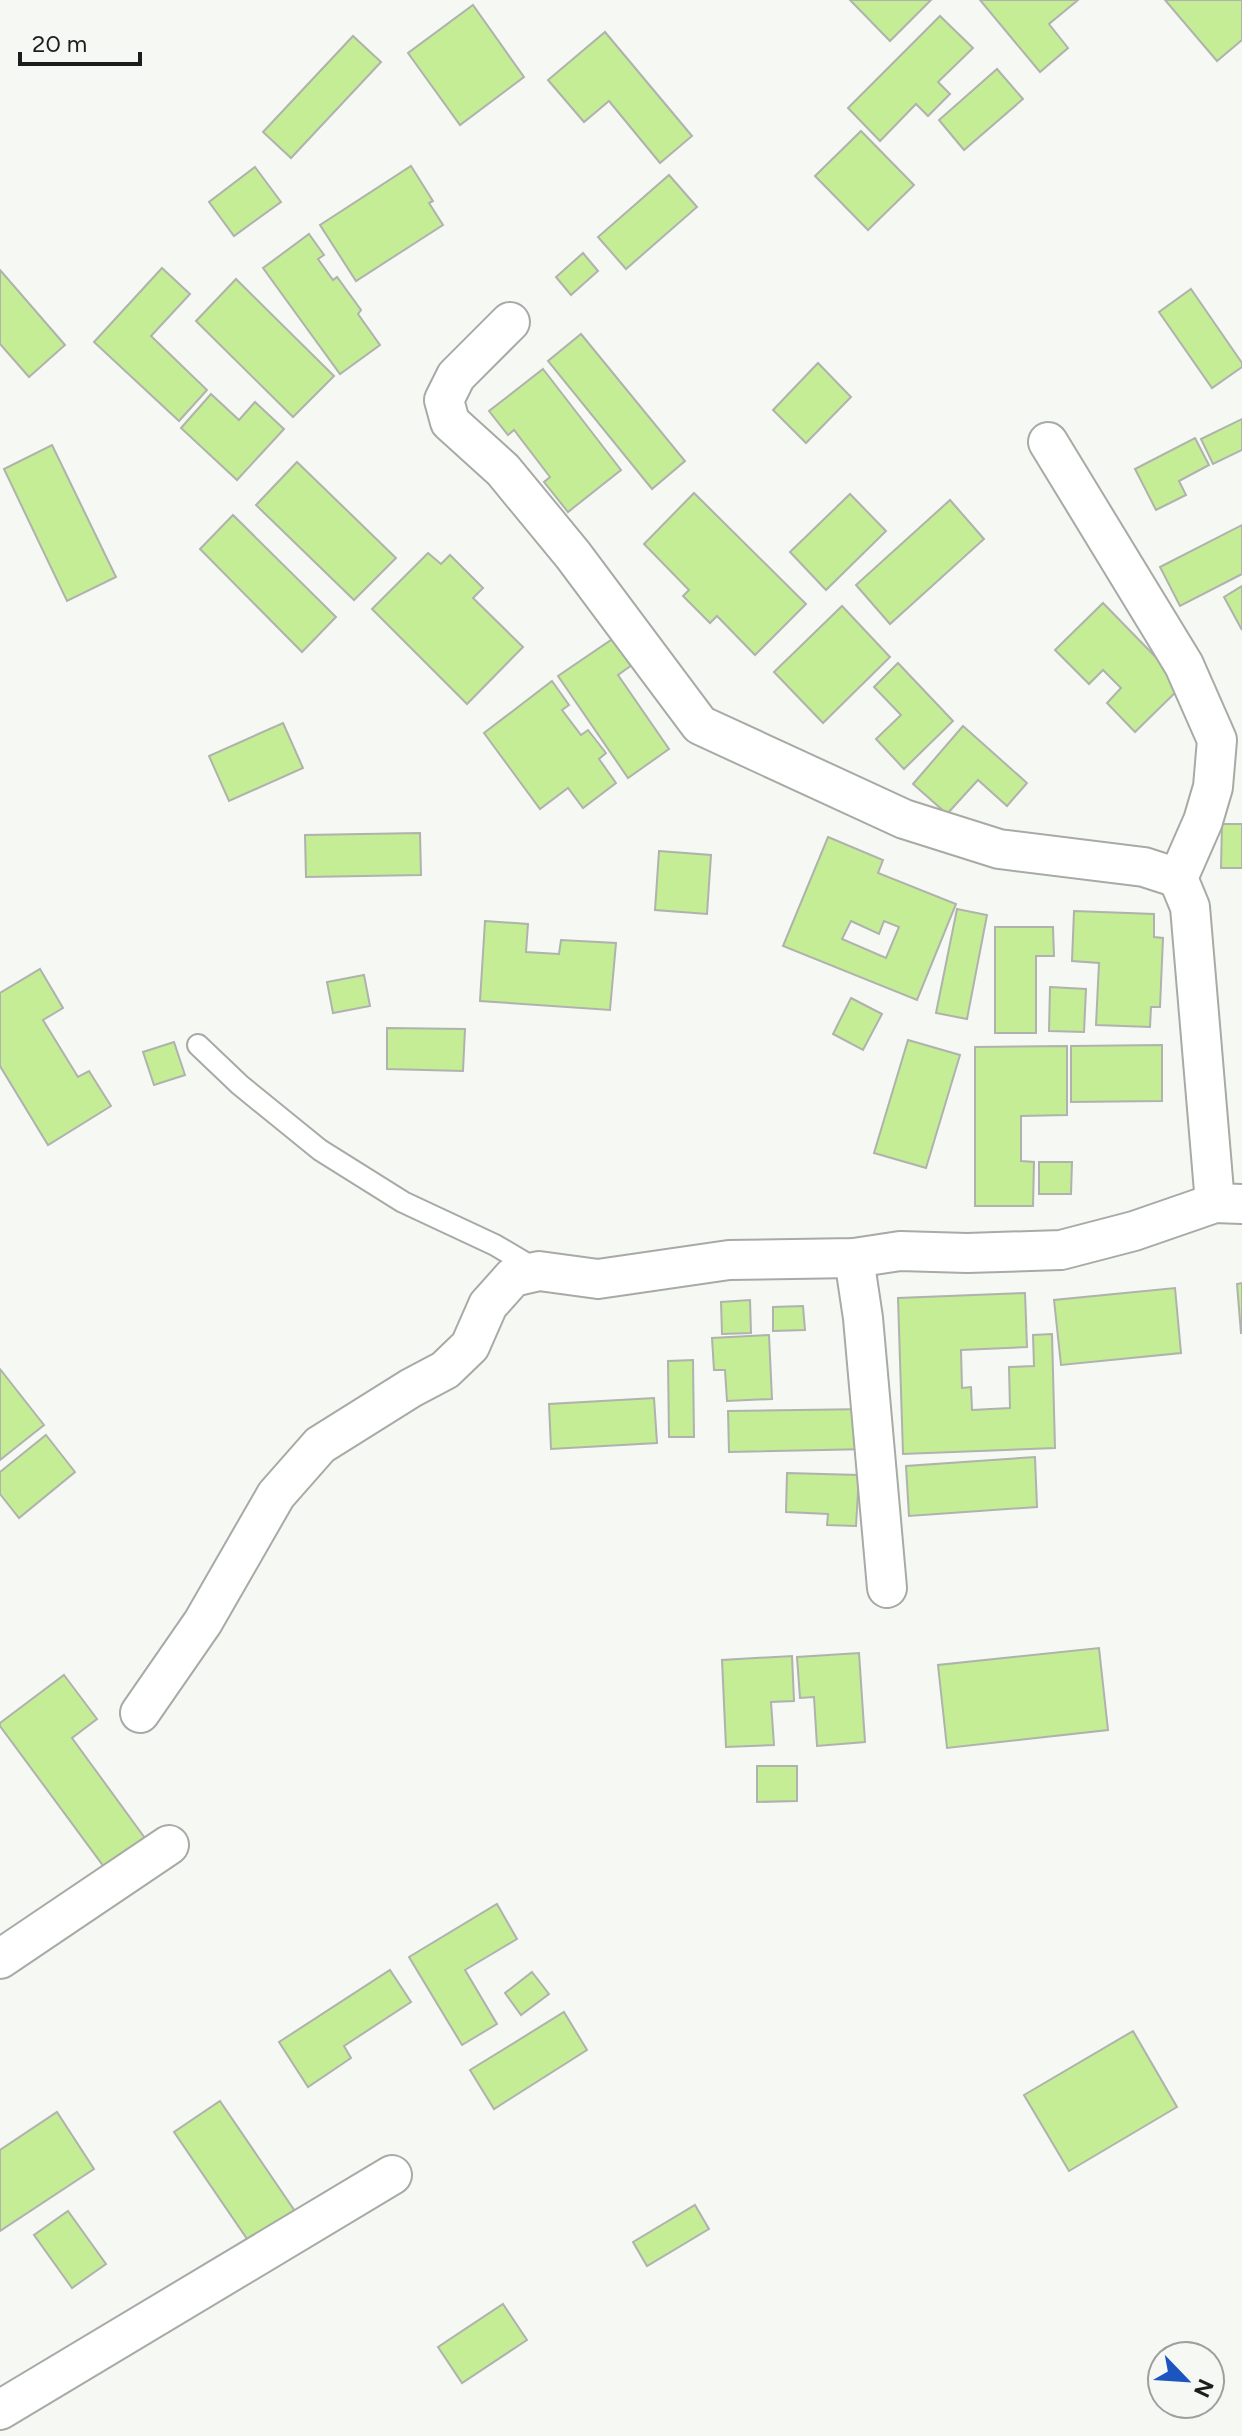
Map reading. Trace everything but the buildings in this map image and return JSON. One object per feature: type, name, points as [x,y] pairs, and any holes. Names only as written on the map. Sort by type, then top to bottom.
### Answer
[{"type":"street","points":[[510,322],[456,376],[444,400],[450,422],[503,470],[573,555],[700,725],[904,819],[999,849],[1144,867],[1178,878]]},
{"type":"street","points":[[140,1713],[203,1622],[276,1495],[320,1445],[445,1370],[470,1346],[488,1305],[513,1277],[539,1271],[598,1279],[729,1260],[854,1258],[900,1251],[967,1253],[1061,1250],[1228,1204],[1190,907],[1178,878],[1203,821],[1213,787],[1217,740],[1184,665],[1048,442]]},
{"type":"street","points":[[854,1258],[863,1318],[887,1588]]},
{"type":"street","points":[[0,1959],[169,1845]]},
{"type":"street","points":[[0,2410],[392,2175]]},
{"type":"lane","points":[[198,1045],[240,1085],[320,1150],[403,1202],[495,1245],[539,1271]]}]
